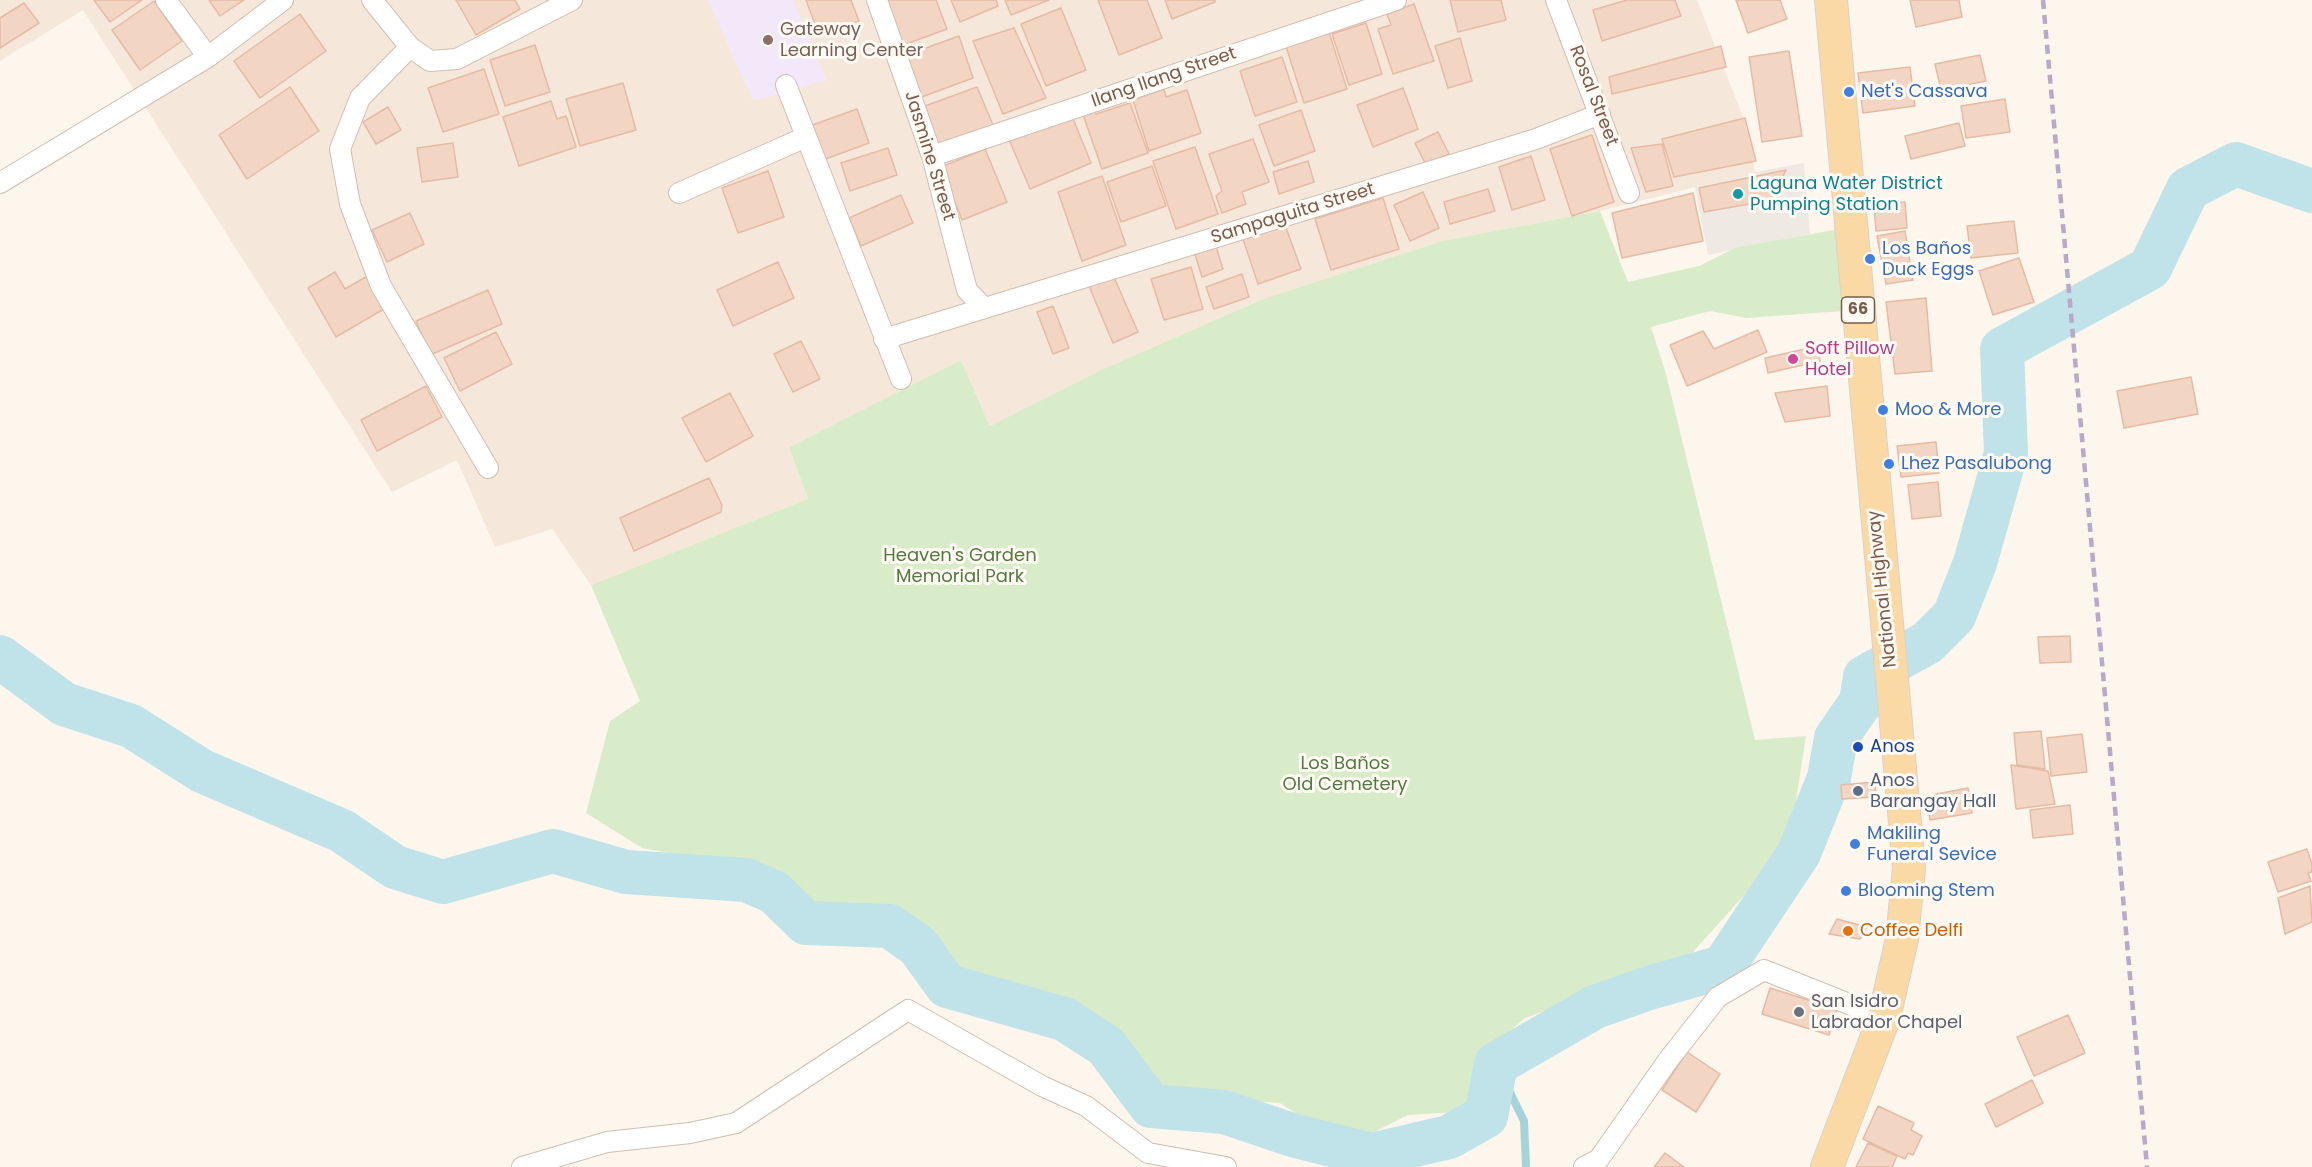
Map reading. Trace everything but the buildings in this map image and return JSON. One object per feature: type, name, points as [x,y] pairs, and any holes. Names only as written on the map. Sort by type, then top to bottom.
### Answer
[{"type":"main road","name":"National Highway","points":[[1827,1167],[1876,1044],[1884,1017],[1902,939],[1909,868],[1897,721],[1884,620],[1831,0]]},
{"type":"street","points":[[166,0],[208,57]]},
{"type":"street","points":[[0,183],[208,57],[283,0]]},
{"type":"street","points":[[372,0],[410,47],[430,61],[457,59],[572,0]]},
{"type":"street","name":"Jasmine Street","points":[[877,0],[932,156],[967,290],[984,308]]},
{"type":"street","name":"Ilang Ilang Street","points":[[932,156],[1396,0]]},
{"type":"street","name":"Rosal Street","points":[[1556,0],[1629,193]]},
{"type":"street","points":[[410,47],[360,98],[340,149],[350,204],[381,286],[488,468]]},
{"type":"street","points":[[786,85],[884,339],[902,378]]},
{"type":"street","name":"Sampaguita Street","points":[[884,339],[1524,143],[1600,114]]},
{"type":"street","points":[[679,193],[806,137]]},
{"type":"street","points":[[1584,1167],[1599,1159],[1669,1059],[1718,997],[1764,970],[1884,1017]]},
{"type":"street","points":[[522,1167],[607,1142],[690,1133],[736,1123],[908,1010],[1042,1086],[1086,1107],[1148,1153],[1226,1167]]},
{"type":"shaded area","points":[[0,0],[1697,0],[1746,124],[1755,172],[1600,211],[1442,241],[1263,299],[1101,370],[990,426],[961,360],[789,447],[808,499],[591,585],[552,529],[495,547],[457,460],[392,492],[83,10],[0,61]]},
{"type":"shaded area","name":"Gateway Learning Center","points":[[708,0],[793,0],[826,80],[753,101]]},
{"type":"shaded area","points":[[1804,163],[1810,234],[1708,255],[1695,187]]},
{"type":"green space","points":[[1600,211],[1628,282],[1699,266],[1735,248],[1850,227],[1858,310],[1746,318],[1710,311],[1651,327],[1666,374],[1755,740],[1806,736],[1789,845],[1685,961],[1525,1018],[1490,1048],[1474,1111],[1408,1115],[1374,1132],[1331,1137],[1280,1103],[1159,1095],[1096,1021],[953,977],[920,926],[811,911],[755,869],[642,848],[586,813],[610,721],[640,701],[591,585],[808,499],[789,447],[961,360],[990,426],[1101,370],[1263,299],[1442,241]]},
{"type":"waterway","points":[[0,657],[64,704],[131,726],[202,771],[342,831],[395,867],[443,882],[553,851],[626,872],[746,880],[774,892],[806,923],[890,926],[918,946],[947,986],[1064,1019],[1106,1046],[1151,1106],[1224,1112],[1292,1135],[1372,1155],[1449,1137],[1486,1116],[1496,1064],[1595,1007],[1649,988],[1723,967],[1799,853],[1829,778],[1836,738],[1861,702],[1865,677],[1927,643],[1954,616],[1975,563],[2006,453],[2002,349],[2150,268],[2188,189],[2236,164],[2312,191]]},
{"type":"waterway","points":[[1496,1064],[1524,1121],[1526,1167]]},
{"type":"railway","points":[[2043,0],[2147,1167]]},
{"type":"place","name":"Gateway Learning Center","points":[[768,40]]},
{"type":"place","name":"Net's Cassava","points":[[1849,92]]},
{"type":"place","name":"Laguna Water District Pumping Station","points":[[1738,194]]},
{"type":"place","name":"Los Baños Duck Eggs","points":[[1870,259]]},
{"type":"place","name":"Soft Pillow Hotel","points":[[1793,359]]},
{"type":"place","name":"Moo & More","points":[[1883,410]]},
{"type":"place","name":"Lhez Pasalubong","points":[[1889,464]]},
{"type":"place","name":"Anos","points":[[1858,747]]},
{"type":"place","name":"Anos Barangay Hall","points":[[1858,791]]},
{"type":"place","name":"Makiling Funeral Sevice","points":[[1855,844]]},
{"type":"place","name":"Blooming Stem","points":[[1846,891]]},
{"type":"place","name":"Coffee Delfi","points":[[1848,931]]},
{"type":"place","name":"San Isidro Labrador Chapel","points":[[1799,1012]]},
{"type":"park label","name":"Heaven's Garden Memorial Park","points":[[960,566]]},
{"type":"park label","name":"Los Baños Old Cemetery","points":[[1345,774]]}]
